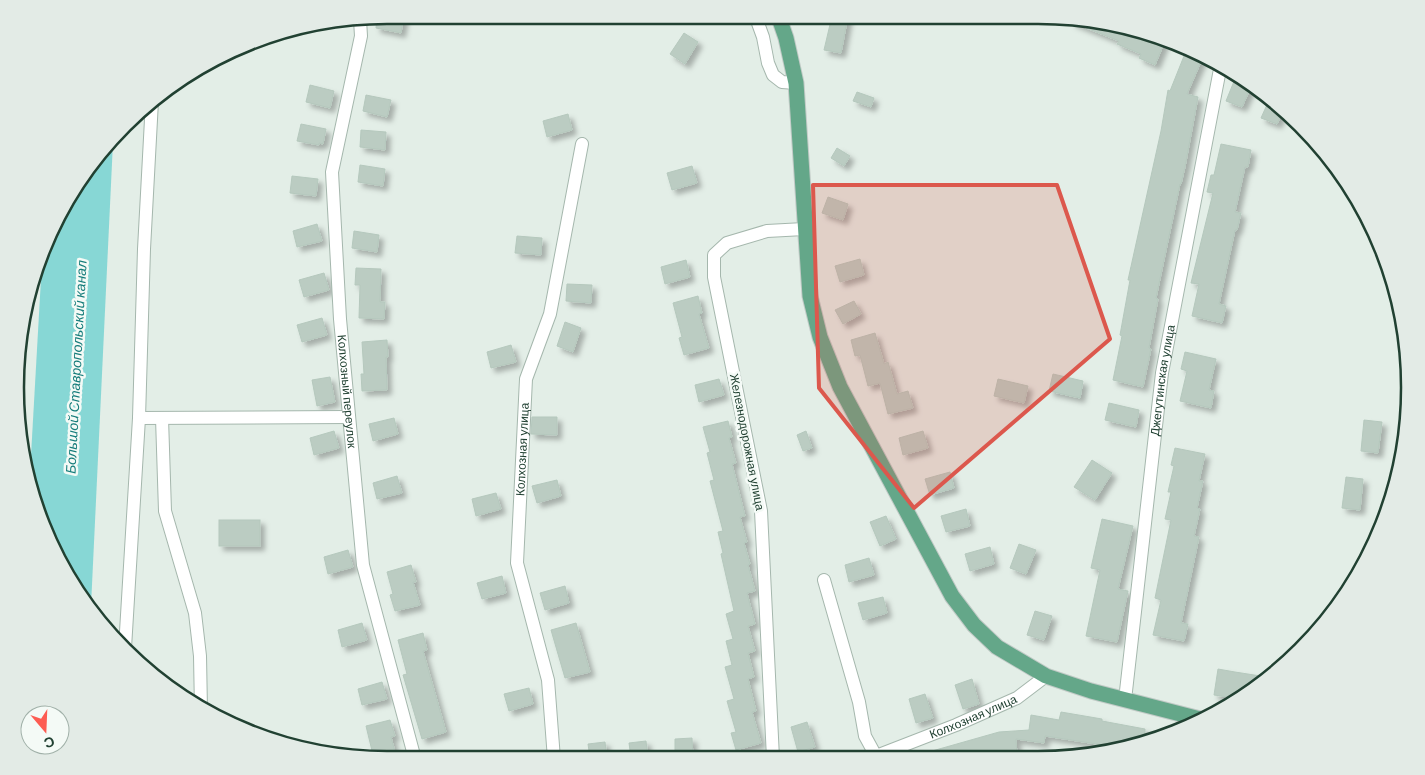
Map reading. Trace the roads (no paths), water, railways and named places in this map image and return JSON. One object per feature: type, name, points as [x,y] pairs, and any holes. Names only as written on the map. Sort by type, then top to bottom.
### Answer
[{"type":"main road","points":[[781,24],[796,83],[804,230],[810,296],[820,336],[840,388],[952,596],[974,625],[997,647],[1046,676],[1091,691],[1192,717]]},
{"type":"street","points":[[758,24],[773,75],[782,82],[796,83]]},
{"type":"street","name":"Колхозный переулок","points":[[360,25],[361,36],[332,172],[340,319],[363,565],[412,751]]},
{"type":"street","name":"Джегутинская улица","points":[[1125,700],[1162,373],[1219,72]]},
{"type":"street","points":[[125,640],[139,418],[144,249],[151,111]]},
{"type":"street","name":"Колхозная улица","points":[[553,751],[548,680],[517,563],[526,379],[550,314],[582,144]]},
{"type":"street","name":"Железнодорожная улица","points":[[773,751],[761,511],[714,277],[714,256],[727,243],[767,231],[804,230]]},
{"type":"street","points":[[139,418],[350,417]]},
{"type":"street","points":[[162,418],[165,511],[195,613],[200,656],[201,700]]},
{"type":"street","points":[[824,580],[859,702],[864,736],[870,751]]},
{"type":"street","name":"Колхозная улица","points":[[889,751],[956,725],[1017,698],[1046,676]]},
{"type":"water","name":"Большой Ставропольский канал","points":[[113,150],[91,599],[72,569],[51,527],[36,482],[31,457],[41,277],[51,248],[72,206],[85,185]]}]
